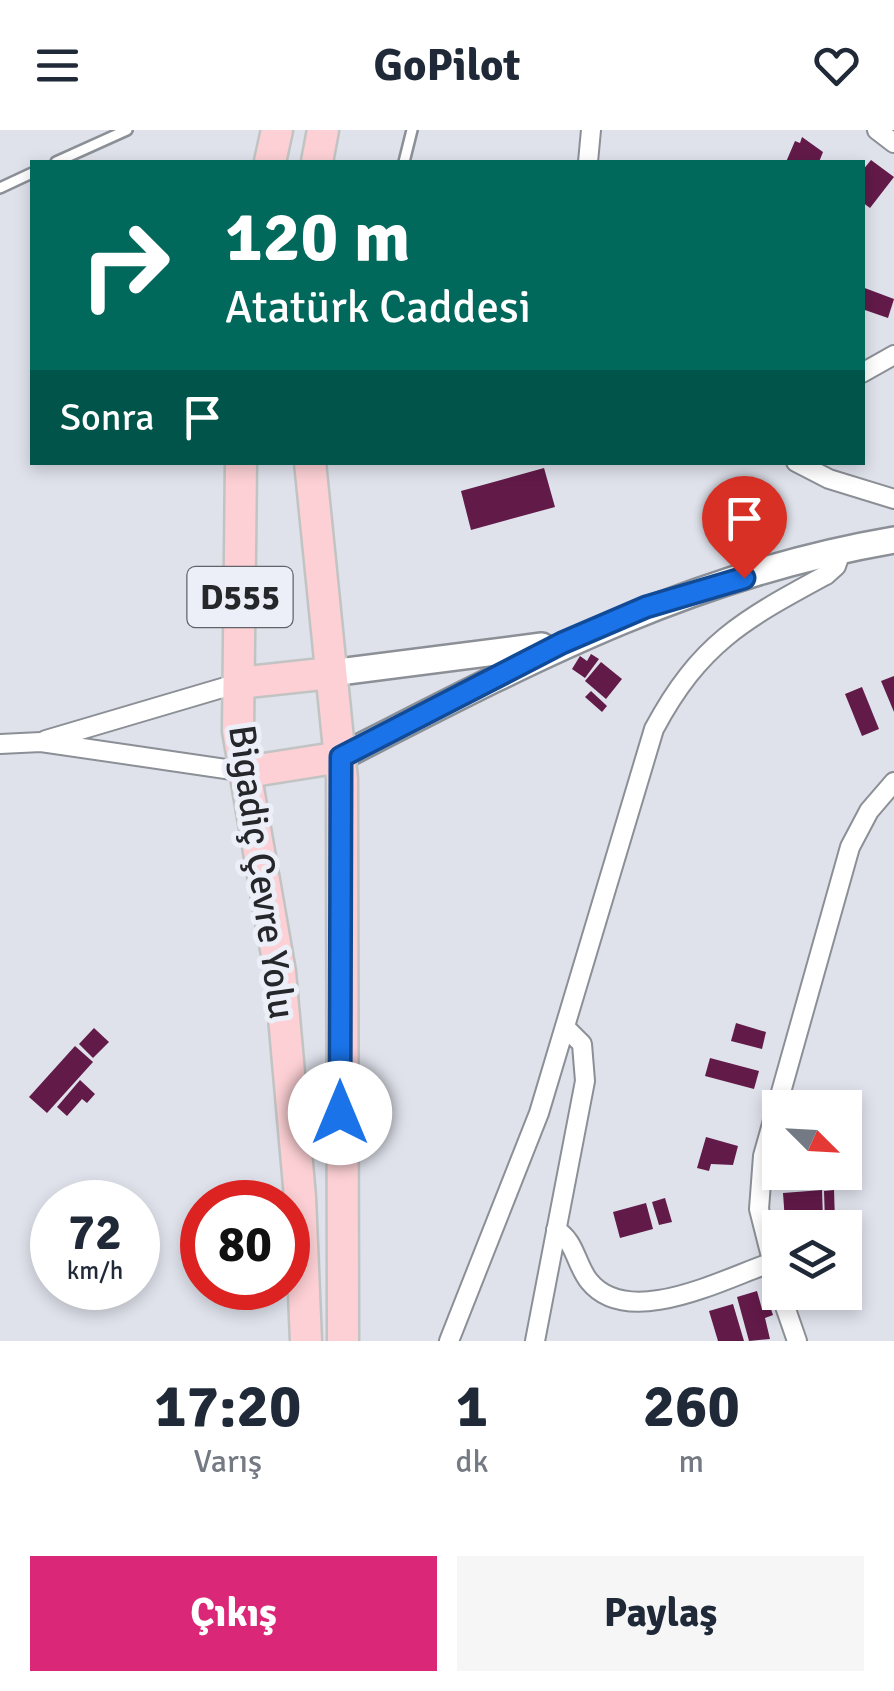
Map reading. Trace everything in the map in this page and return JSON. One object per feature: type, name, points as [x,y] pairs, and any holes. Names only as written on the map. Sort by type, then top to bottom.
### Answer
[{"type":"highway","points":[[270,160],[277,130]]},
{"type":"highway","points":[[318,160],[324,130]]},
{"type":"highway","name":"Bigadiç Çevre Yolu","points":[[242,465],[238,731],[280,972],[306,1341]]},
{"type":"highway","name":"Bigadiç Çevre Yolu","points":[[310,465],[341,757],[343,1341]]},
{"type":"highway","points":[[239,683],[331,673]]},
{"type":"highway","points":[[246,772],[341,757]]},
{"type":"main road","points":[[341,757],[562,643],[646,607],[842,549],[894,540]]},
{"type":"main road","points":[[331,673],[562,643]]},
{"type":"street","points":[[588,160],[591,130]]},
{"type":"street","points":[[878,130],[894,144]]},
{"type":"street","points":[[865,371],[894,355]]},
{"type":"street","points":[[802,465],[829,479],[894,499]]},
{"type":"street","points":[[450,1341],[519,1168],[566,1028],[635,780],[667,704],[718,640],[739,622],[826,575],[836,566],[842,549]]},
{"type":"street","points":[[41,742],[239,683]]},
{"type":"street","points":[[0,744],[41,742],[246,772]]},
{"type":"street","points":[[762,1223],[759,1209],[763,1156],[850,847],[869,812],[894,782]]},
{"type":"street","points":[[535,1341],[585,1081],[582,1044],[566,1028]]},
{"type":"street","points":[[556,1230],[567,1238],[589,1282],[630,1302],[652,1303],[762,1265]]},
{"type":"street","points":[[786,1310],[796,1341]]},
{"type":"lane","points":[[60,160],[127,130]]},
{"type":"lane","points":[[404,160],[412,130]]},
{"type":"lane","points":[[0,188],[30,174]]},
{"type":"building","points":[[802,137],[823,152],[820,160],[787,160],[795,141],[800,143]]},
{"type":"building","points":[[871,160],[894,177],[870,208],[865,204],[865,167]]},
{"type":"building","points":[[865,288],[894,299],[888,318],[865,310]]},
{"type":"building","points":[[544,468],[555,507],[471,530],[461,491]]},
{"type":"building","points":[[591,654],[599,659],[585,678],[572,669],[580,656],[587,661]]},
{"type":"building","points":[[601,662],[622,679],[606,699],[585,681]]},
{"type":"building","points":[[894,676],[894,712],[881,681]]},
{"type":"building","points":[[862,687],[879,729],[862,736],[845,694]]},
{"type":"building","points":[[591,691],[607,706],[602,712],[585,697]]},
{"type":"building","points":[[736,1023],[766,1032],[762,1049],[731,1041]]},
{"type":"building","points":[[94,1028],[109,1042],[93,1058],[79,1044]]},
{"type":"building","points":[[75,1046],[93,1062],[47,1113],[29,1097]]},
{"type":"building","points":[[710,1058],[759,1071],[754,1089],[705,1076]]},
{"type":"building","points":[[80,1080],[95,1094],[87,1103],[82,1099],[67,1116],[57,1107]]},
{"type":"building","points":[[706,1137],[738,1146],[733,1165],[711,1164],[709,1171],[697,1168]]},
{"type":"building","points":[[822,1190],[823,1210],[784,1210],[783,1193]]},
{"type":"building","points":[[834,1190],[835,1210],[825,1210],[824,1191]]},
{"type":"building","points":[[665,1198],[672,1222],[659,1225],[652,1202]]},
{"type":"building","points":[[646,1203],[653,1229],[620,1238],[613,1212]]},
{"type":"building","points":[[757,1291],[762,1310],[771,1310],[773,1315],[765,1318],[770,1339],[749,1341],[737,1297]]},
{"type":"building","points":[[733,1304],[744,1341],[718,1341],[709,1311]]},
{"type":"route","points":[[340,1113],[341,757],[562,643],[646,607],[744,578]]}]
